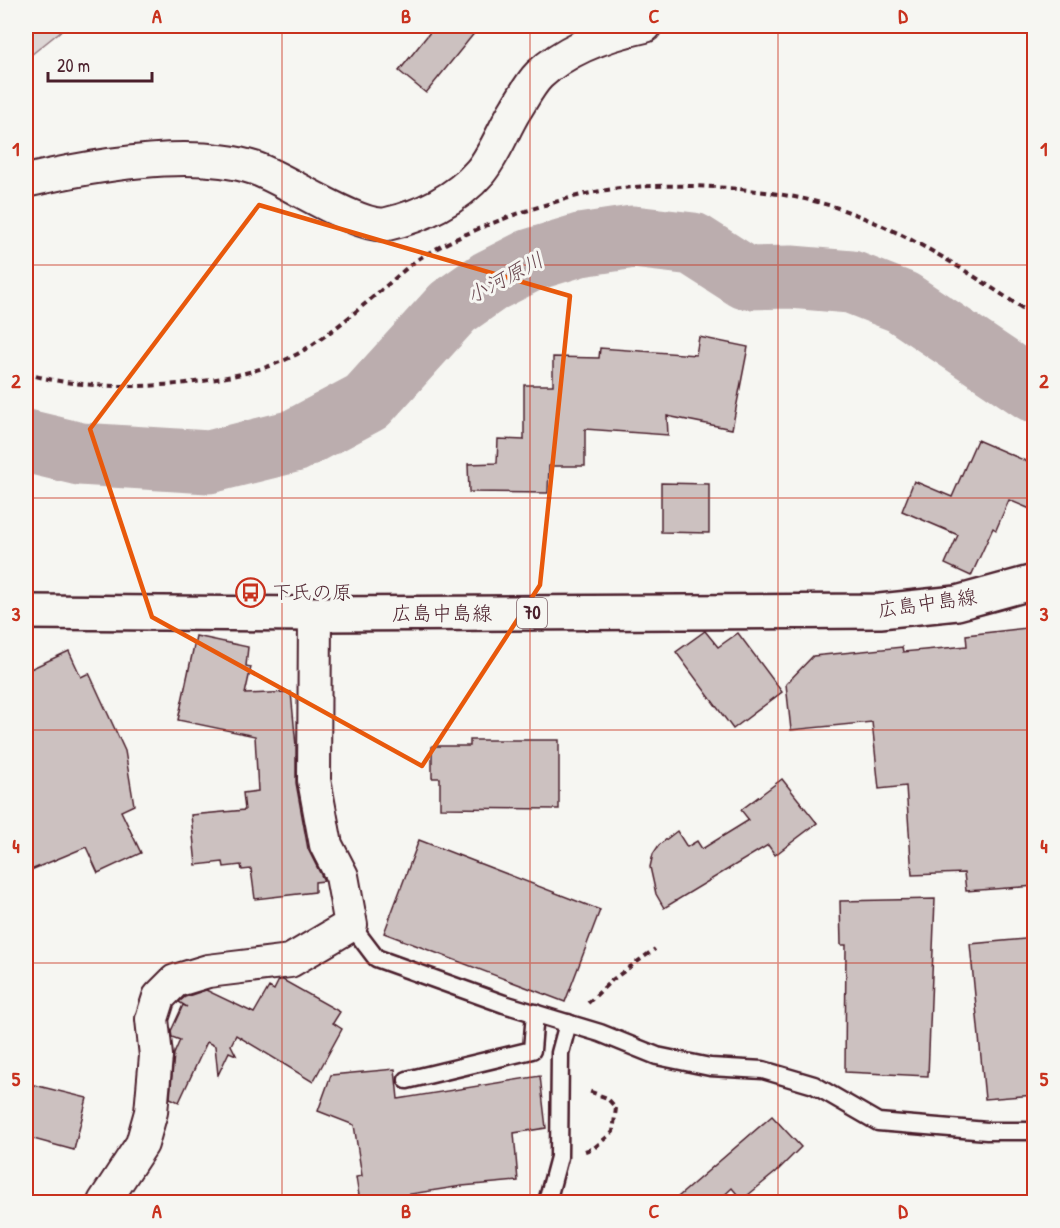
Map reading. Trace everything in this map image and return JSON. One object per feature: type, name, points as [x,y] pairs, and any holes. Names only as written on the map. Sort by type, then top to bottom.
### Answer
[{"type":"main road","name":"広島中島線","points":[[26,612],[315,614],[880,611],[957,603],[1035,582]]},
{"type":"street","points":[[26,181],[95,167],[183,160],[220,160],[255,168],[339,209],[385,225],[434,208],[459,193],[482,170],[508,122],[538,76],[584,45],[645,26]]},
{"type":"street","points":[[104,1203],[142,1144],[151,1112],[156,1056],[152,1019],[159,997],[175,981],[208,971],[290,961],[351,924],[342,876],[326,845],[315,780],[315,614]]},
{"type":"lane","points":[[351,924],[376,958],[568,1023],[657,1056],[710,1067],[764,1070],[814,1085],[878,1122],[987,1131],[1035,1131]]},
{"type":"lane","points":[[407,1080],[532,1050],[535,1013]]},
{"type":"lane","points":[[547,1203],[558,1164],[560,1053],[568,1023]]},
{"type":"path","points":[[26,373],[123,386],[201,383],[262,368],[303,351],[418,259],[465,234],[556,203],[620,188],[752,190],[836,208],[895,231],[960,266],[1035,315]]},
{"type":"path","points":[[568,1023],[612,980],[655,949]]},
{"type":"path","points":[[558,1089],[583,1089],[607,1098],[616,1108],[613,1132],[594,1148],[558,1164]]},
{"type":"highlighted area","points":[[259,205],[570,296],[540,585],[422,766],[152,617],[90,429]]},
{"type":"shaded area","points":[[26,26],[67,26],[26,59]]},
{"type":"building","points":[[435,26],[480,26],[426,93],[399,71]]},
{"type":"building","points":[[699,337],[748,347],[732,429],[667,416],[668,435],[585,429],[585,466],[549,466],[548,493],[469,492],[468,464],[497,463],[498,439],[524,440],[524,385],[553,385],[553,357],[599,358],[600,348],[696,355]]},
{"type":"building","points":[[977,440],[1035,465],[1035,511],[1009,500],[971,576],[945,564],[958,535],[902,511],[914,481],[952,497]]},
{"type":"building","points":[[661,483],[709,484],[709,533],[661,532]]},
{"type":"building","points":[[1035,627],[1035,886],[966,891],[964,873],[912,875],[906,786],[879,789],[872,722],[791,730],[786,684],[813,656],[902,647],[903,652],[967,646],[966,635]]},
{"type":"building","points":[[705,631],[718,647],[738,633],[782,692],[733,729],[676,652]]},
{"type":"building","points":[[196,636],[248,647],[246,666],[251,667],[245,694],[291,692],[296,746],[296,783],[308,849],[324,881],[315,882],[315,892],[255,899],[251,869],[242,870],[241,865],[224,867],[223,862],[196,865],[191,815],[245,810],[243,793],[258,791],[255,736],[178,720]]},
{"type":"building","points":[[69,651],[81,677],[89,673],[125,751],[134,805],[121,811],[141,853],[98,873],[86,847],[26,872],[26,671]]},
{"type":"building","points":[[470,740],[559,740],[559,809],[440,808],[440,778],[432,778],[432,746],[470,746]]},
{"type":"building","points":[[782,779],[817,823],[775,855],[768,845],[664,908],[656,894],[650,867],[653,854],[659,845],[677,831],[687,847],[697,841],[702,849],[749,820],[741,810]]},
{"type":"building","points":[[419,840],[600,910],[565,1002],[384,933]]},
{"type":"building","points":[[935,899],[928,1076],[845,1072],[846,945],[841,945],[840,901]]},
{"type":"building","points":[[1035,938],[1035,1095],[985,1099],[970,944]]},
{"type":"building","points":[[279,980],[283,980],[340,1012],[333,1023],[342,1029],[313,1082],[236,1035],[231,1045],[236,1055],[229,1052],[218,1075],[215,1046],[207,1042],[179,1102],[170,1098],[174,1054],[180,1040],[172,1037],[171,1031],[183,1005],[187,1007],[179,1002],[185,997],[206,990],[254,1013],[269,987],[274,990]]},
{"type":"building","points":[[395,1069],[398,1099],[540,1076],[546,1128],[514,1133],[518,1181],[462,1186],[360,1202],[356,1177],[362,1176],[354,1125],[318,1111],[331,1075]]},
{"type":"building","points":[[26,1083],[87,1098],[74,1150],[26,1137]]},
{"type":"building","points":[[772,1116],[801,1147],[776,1172],[742,1200],[732,1188],[716,1203],[671,1203]]},
{"type":"waterway","name":"小河原川","points":[[26,441],[80,454],[209,462],[294,441],[367,402],[453,307],[490,281],[531,260],[580,245],[633,237],[693,244],[746,278],[791,277],[851,282],[902,302],[1034,391]]},
{"type":"place","name":"下氏の原","points":[[251,592]]}]
